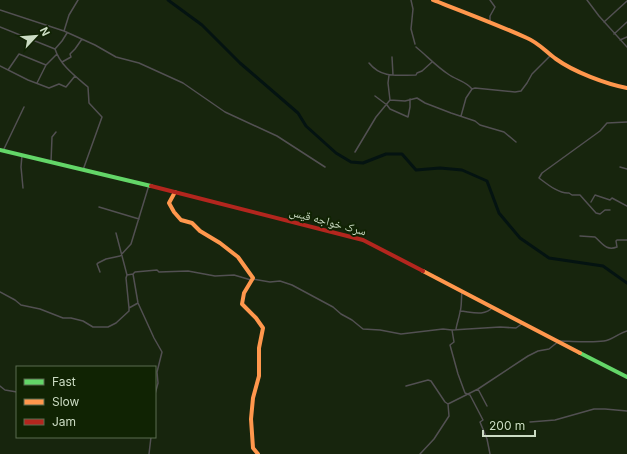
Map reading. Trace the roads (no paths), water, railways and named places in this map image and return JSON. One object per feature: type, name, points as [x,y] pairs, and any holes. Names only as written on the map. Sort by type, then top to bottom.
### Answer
[{"type":"street","points":[[64,31],[69,16],[78,0]]},
{"type":"street","points":[[411,0],[413,8],[411,29],[415,44]]},
{"type":"street","points":[[433,0],[528,38],[570,67],[612,85],[627,88]]},
{"type":"street","points":[[490,0],[495,6],[490,16],[490,22]]},
{"type":"street","points":[[587,0],[614,34],[627,47]]},
{"type":"street","points":[[604,22],[627,1]]},
{"type":"street","points":[[0,10],[64,31],[95,45],[116,57],[139,63],[183,83],[225,112],[277,136],[325,167]]},
{"type":"street","points":[[614,34],[627,22]]},
{"type":"street","points":[[0,27],[55,49],[66,68],[88,87],[89,103],[102,117],[83,170]]},
{"type":"street","points":[[55,49],[62,42],[67,33]]},
{"type":"street","points":[[620,40],[627,37]]},
{"type":"street","points":[[62,62],[71,57],[70,54],[82,39]]},
{"type":"street","points":[[416,47],[432,62],[453,77],[469,85],[472,89]]},
{"type":"street","points":[[8,70],[19,54],[46,65]]},
{"type":"street","points":[[37,83],[46,65],[57,54]]},
{"type":"street","points":[[461,116],[466,98],[472,89],[476,88],[519,93],[524,89],[532,74],[551,55]]},
{"type":"street","points":[[392,57],[393,75]]},
{"type":"street","points":[[369,63],[377,71],[389,75],[416,75],[432,62]]},
{"type":"street","points":[[0,66],[49,88],[59,84],[66,87],[75,76]]},
{"type":"street","points":[[355,152],[376,117],[390,100],[389,75]]},
{"type":"street","points":[[375,96],[390,108],[408,117],[410,100]]},
{"type":"street","points":[[390,100],[405,101],[417,98],[450,114],[461,116],[475,121],[480,125],[504,132],[516,142]]},
{"type":"street","points":[[2,150],[24,107]]},
{"type":"street","points":[[610,210],[605,210],[600,214],[596,213],[580,196],[554,189],[539,178],[542,173],[600,131],[607,123],[627,122]]},
{"type":"street","points":[[51,162],[52,137],[56,132]]},
{"type":"street","name":"سرک خواجه قیس","points":[[2,150],[149,185],[363,240],[627,377]]},
{"type":"street","points":[[22,155],[21,167],[23,188]]},
{"type":"street","points":[[620,167],[627,169]]},
{"type":"street","points":[[100,272],[98,263],[106,258],[120,256],[131,244],[149,185]]},
{"type":"street","points":[[175,192],[169,204],[181,220],[192,223],[200,231],[220,243],[238,258],[253,278],[244,293],[242,304],[256,318],[263,328],[259,348],[260,376],[253,398],[251,420],[253,448],[258,454]]},
{"type":"street","points":[[591,202],[595,195],[610,200],[612,198],[627,206]]},
{"type":"street","points":[[99,207],[139,219]]},
{"type":"street","points":[[0,292],[21,305],[40,309],[63,318],[83,321],[93,327],[108,327],[116,323],[129,311],[129,308],[127,275],[116,233]]},
{"type":"street","points":[[580,236],[595,237],[605,248],[616,248],[616,240],[627,240]]},
{"type":"street","points":[[127,275],[135,272],[157,270],[159,272],[188,271],[215,276],[234,275],[252,280],[270,282],[280,281],[292,285],[333,307],[363,329],[380,330],[401,334],[443,329],[452,330],[500,327],[516,328],[524,323]]},
{"type":"street","points":[[133,274],[138,303],[162,352],[157,372],[158,383],[156,390]]},
{"type":"street","points":[[456,329],[462,291]]},
{"type":"street","points":[[129,308],[138,303]]},
{"type":"street","points":[[460,311],[481,314],[486,313],[493,307]]},
{"type":"street","points":[[452,330],[454,342],[450,345],[455,365],[465,393],[470,395],[483,420],[480,422],[487,439],[490,454]]},
{"type":"street","points":[[448,404],[478,389],[528,356],[538,351],[549,349],[559,341],[604,341],[621,333],[627,332]]},
{"type":"street","points":[[406,386],[428,380],[431,381],[445,402],[448,404],[449,416],[434,439],[420,454]]},
{"type":"street","points":[[0,386],[6,390],[16,392]]},
{"type":"street","points":[[478,389],[487,406]]},
{"type":"street","points":[[530,422],[555,420],[594,409],[627,411]]},
{"type":"street","points":[[149,454],[151,438]]},
{"type":"waterway","points":[[168,0],[202,25],[240,63],[298,113],[306,126],[336,153],[351,162],[363,163],[386,154],[402,154],[416,170],[440,168],[462,170],[487,181],[499,213],[520,238],[549,258],[603,266],[627,283]]}]
